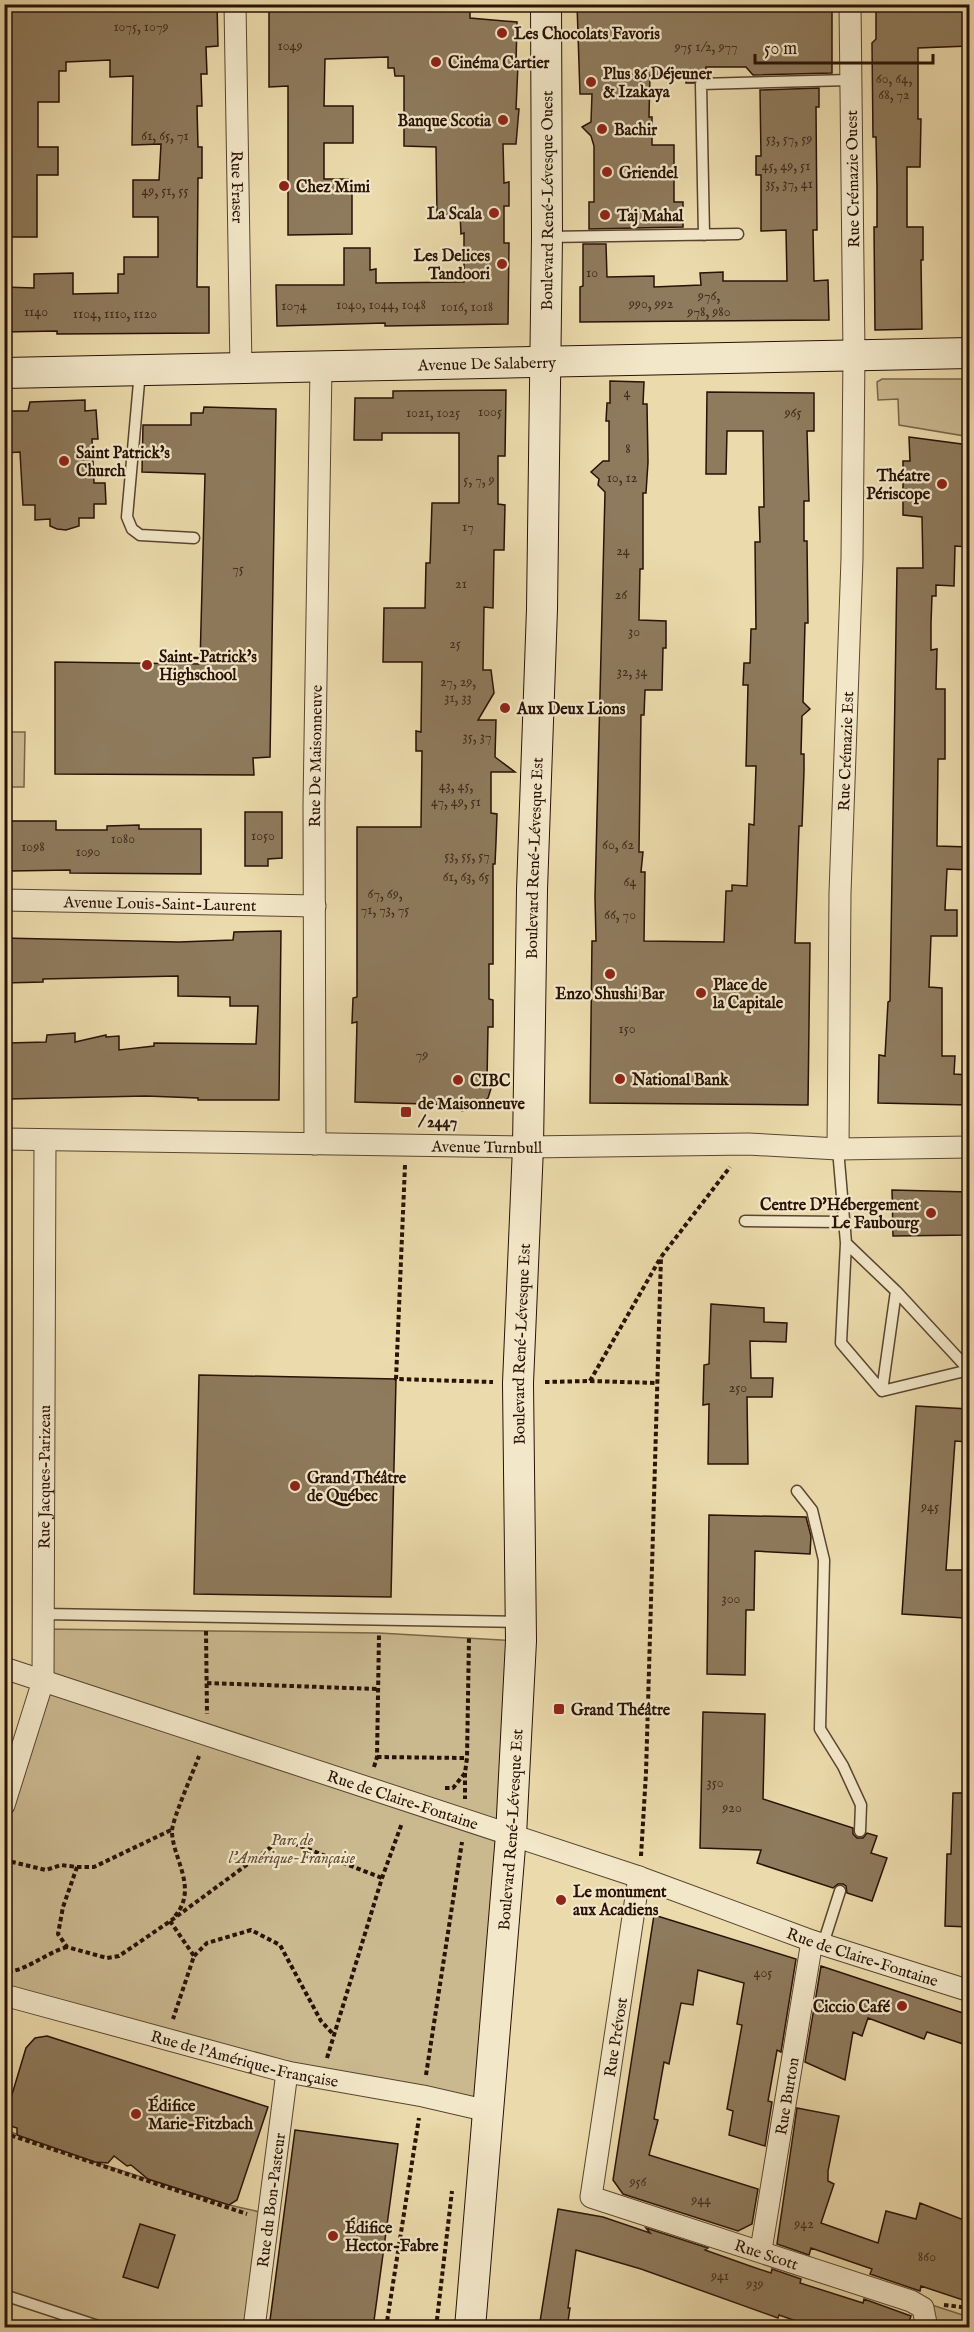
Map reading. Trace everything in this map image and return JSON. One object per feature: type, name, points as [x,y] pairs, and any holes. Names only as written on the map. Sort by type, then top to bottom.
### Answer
[{"type":"main road","name":"Boulevard René-Lévesque Ouest","points":[[546,4],[546,360]]},
{"type":"main road","name":"Avenue De Salaberry","points":[[4,373],[969,353]]},
{"type":"main road","name":"Boulevard René-Lévesque Est","points":[[470,2328],[511,1835],[521,1622],[518,1383],[528,1148],[532,890],[543,598],[546,360]]},
{"type":"street","name":"Rue Fraser","points":[[236,4],[242,369]]},
{"type":"street","name":"Rue Crémazie Ouest","points":[[850,4],[855,354]]},
{"type":"street","name":"Rue Crémazie Est","points":[[838,1149],[840,893],[852,559],[855,354]]},
{"type":"street","name":"Rue De Maisonneuve","points":[[315,1144],[314,805],[321,367]]},
{"type":"street","name":"Avenue Louis-Saint-Laurent","points":[[4,900],[315,906]]},
{"type":"street","name":"Avenue Turnbull","points":[[4,1139],[528,1148],[748,1144],[838,1149],[969,1147]]},
{"type":"street","name":"Rue Jacques-Parizeau","points":[[4,1806],[43,1681],[45,1141]]},
{"type":"street","name":"Rue de Claire-Fontaine","points":[[4,1668],[611,1870],[639,1877],[817,1943],[969,1991]]},
{"type":"street","name":"Rue Prévost","points":[[591,2197],[639,1877]]},
{"type":"street","name":"Rue Burton","points":[[761,2250],[817,1943]]},
{"type":"street","name":"Rue de l'Amérique-Française","points":[[4,1995],[287,2073],[423,2096],[488,2111]]},
{"type":"street","name":"Rue du Bon-Pasteur","points":[[254,2328],[287,2073]]},
{"type":"street","name":"Rue Scott","points":[[591,2197],[761,2250],[911,2301],[923,2308],[927,2328]]},
{"type":"lane","points":[[704,235],[701,84],[850,80]]},
{"type":"lane","points":[[547,237],[738,234]]},
{"type":"lane","points":[[140,371],[127,517],[132,529],[140,536],[194,538]]},
{"type":"lane","points":[[838,1149],[846,1243],[841,1343],[882,1391]]},
{"type":"lane","points":[[745,1221],[844,1222]]},
{"type":"lane","points":[[846,1243],[896,1291],[969,1371],[882,1391]]},
{"type":"lane","points":[[882,1391],[896,1291]]},
{"type":"lane","points":[[797,1491],[812,1510],[824,1560],[820,1729],[843,1766],[861,1805],[860,1831]]},
{"type":"lane","points":[[44,1614],[521,1622]]},
{"type":"lane","points":[[817,1943],[840,1891]]},
{"type":"lane","points":[[4,2295],[104,2328]]},
{"type":"path","points":[[590,1381],[661,1257],[748,1144]]},
{"type":"path","points":[[406,1145],[396,1379],[518,1383],[590,1381],[656,1383]]},
{"type":"path","points":[[639,1877],[646,1773],[661,1257]]},
{"type":"path","points":[[442,1788],[453,1788],[465,1773],[469,1621]]},
{"type":"path","points":[[169,1922],[183,1907],[185,1881],[171,1830],[207,1735],[206,1630]]},
{"type":"path","points":[[369,1788],[377,1757],[379,1633]]},
{"type":"path","points":[[207,1683],[377,1689]]},
{"type":"path","points":[[377,1757],[467,1758]]},
{"type":"path","points":[[321,2079],[382,1878],[410,1802]]},
{"type":"path","points":[[4,1860],[46,1870],[61,1865],[94,1867],[171,1830]]},
{"type":"path","points":[[4,1972],[21,1970],[48,1953],[67,1947],[107,1958],[118,1956],[169,1922],[282,1839],[382,1878]]},
{"type":"path","points":[[67,1947],[58,1934],[63,1907],[77,1867]]},
{"type":"path","points":[[169,1922],[194,1956]]},
{"type":"path","points":[[166,2039],[194,1956],[207,1943],[251,1930],[280,1945],[321,2021],[333,2034]]},
{"type":"path","points":[[4,2133],[268,2220]]},
{"type":"green space","points":[[882,379],[969,379],[969,386],[966,386],[965,436],[899,425],[898,399],[878,400],[877,382]]},
{"type":"green space","points":[[5,732],[25,732],[24,787],[5,787]]},
{"type":"green space","name":"Parc de l'Amérique-Française","points":[[43,1629],[379,1633],[521,1641],[488,2111],[5,1995],[5,1805]]},
{"type":"green space","points":[[8,2131],[229,2205],[269,2214],[254,2327],[104,2327],[5,2295],[4,2141]]},
{"type":"green space","points":[[932,2305],[969,2317],[969,2327],[924,2328]]},
{"type":"building","points":[[217,4],[218,46],[206,47],[207,74],[201,74],[202,106],[197,106],[198,147],[202,147],[202,178],[198,178],[197,287],[209,287],[209,333],[4,332],[4,287],[34,288],[34,274],[73,273],[73,294],[118,293],[118,274],[124,274],[124,257],[158,257],[158,217],[133,217],[133,180],[159,180],[161,144],[132,145],[133,76],[110,77],[110,60],[66,62],[66,71],[59,71],[59,102],[38,102],[38,147],[58,147],[58,175],[37,175],[37,237],[4,237],[4,89],[7,89],[4,7]]},
{"type":"building","points":[[269,4],[470,4],[470,18],[517,22],[516,109],[519,109],[516,144],[503,144],[504,183],[509,182],[509,206],[504,206],[504,243],[509,243],[508,324],[385,326],[385,323],[277,326],[276,285],[344,285],[344,248],[370,248],[370,270],[376,269],[376,283],[464,282],[464,233],[461,234],[460,214],[437,215],[436,147],[404,146],[404,76],[395,76],[394,68],[388,68],[388,57],[325,59],[324,106],[353,106],[353,143],[324,143],[324,179],[352,179],[352,234],[288,235],[288,86],[269,87]]},
{"type":"building","points":[[577,4],[832,4],[832,73],[753,75],[746,67],[706,67],[706,76],[698,77],[694,83],[686,83],[686,75],[650,75],[649,117],[652,117],[652,145],[674,145],[674,202],[683,202],[683,227],[589,229],[589,202],[594,202],[594,146],[591,136],[582,127],[591,122],[592,94],[580,94]]},
{"type":"building","points":[[876,4],[969,4],[969,46],[918,48],[918,119],[921,119],[920,167],[907,167],[907,227],[923,227],[922,329],[875,330],[874,227],[877,227],[877,187],[876,137],[873,137],[872,43],[876,39]]},
{"type":"building","points":[[819,88],[819,107],[816,107],[817,230],[813,230],[814,281],[828,280],[829,320],[580,322],[583,244],[606,244],[607,277],[654,276],[654,287],[701,285],[700,273],[723,272],[723,281],[787,281],[786,230],[761,231],[761,175],[756,175],[756,156],[761,156],[760,90]]},
{"type":"building","points":[[610,381],[644,382],[643,404],[647,404],[648,462],[646,493],[643,493],[643,569],[640,569],[639,620],[666,621],[662,690],[645,690],[644,715],[641,715],[639,852],[643,852],[641,872],[645,872],[644,941],[724,942],[726,891],[732,891],[732,885],[747,886],[749,824],[754,825],[756,766],[746,766],[748,685],[743,685],[744,663],[750,663],[751,629],[756,629],[755,542],[760,542],[759,507],[764,507],[763,431],[727,431],[726,474],[706,474],[707,392],[814,393],[814,431],[807,431],[809,501],[804,501],[808,623],[805,623],[803,702],[810,709],[802,716],[801,754],[804,754],[804,771],[802,826],[799,826],[795,943],[810,943],[808,1105],[590,1103],[592,941],[596,941],[595,897],[605,492],[598,485],[599,479],[591,472],[603,461],[609,461],[609,421],[606,421],[607,403],[610,403]]},
{"type":"building","points":[[506,390],[505,456],[498,456],[498,504],[505,505],[504,550],[494,550],[493,608],[484,607],[483,670],[491,670],[494,693],[478,720],[496,720],[495,757],[515,772],[491,772],[491,813],[497,814],[495,864],[493,864],[493,964],[489,964],[489,999],[493,1000],[493,1027],[488,1027],[487,1081],[493,1082],[488,1098],[479,1106],[462,1111],[462,1105],[355,1102],[357,1022],[352,1023],[353,998],[357,997],[357,827],[421,827],[422,751],[416,751],[416,731],[421,732],[422,662],[383,662],[384,608],[425,608],[426,563],[430,563],[432,503],[459,503],[459,433],[382,433],[382,440],[354,440],[355,398],[393,398],[393,391]]},
{"type":"building","name":"Saint Patrick's Church","points":[[85,400],[85,411],[96,410],[98,439],[92,439],[94,483],[105,483],[106,504],[94,504],[94,518],[79,518],[79,526],[66,530],[57,529],[50,526],[50,519],[35,520],[35,505],[23,505],[20,452],[4,453],[4,411],[28,411],[30,402]]},
{"type":"building","points":[[204,407],[276,409],[270,757],[253,758],[254,775],[55,774],[55,662],[200,664],[205,474],[142,472],[143,425],[191,425],[191,413],[203,413]]},
{"type":"building","points":[[909,437],[969,445],[969,547],[955,546],[954,586],[936,585],[936,596],[932,596],[931,650],[937,649],[936,689],[945,689],[945,759],[938,759],[937,846],[969,847],[969,870],[947,869],[945,910],[957,910],[957,936],[931,936],[929,987],[942,988],[942,1056],[955,1056],[954,1074],[969,1075],[969,1105],[878,1103],[879,1055],[885,1056],[888,1002],[890,1001],[897,568],[923,568],[922,517],[903,515],[903,461],[910,461]]},
{"type":"building","points":[[245,812],[282,812],[282,858],[268,859],[268,866],[245,866]]},
{"type":"building","points":[[11,821],[56,821],[56,830],[107,830],[107,826],[139,825],[139,829],[201,829],[201,874],[70,873],[70,870],[11,871]]},
{"type":"building","points":[[281,931],[279,1100],[198,1100],[198,1098],[146,1096],[8,1099],[8,1043],[46,1042],[47,1035],[75,1033],[75,1042],[106,1035],[106,1037],[119,1036],[119,1050],[154,1046],[154,1043],[256,1044],[258,1006],[230,1006],[230,997],[178,996],[178,976],[43,979],[43,982],[4,983],[4,938],[179,942],[233,940],[234,932]]},
{"type":"building","name":"Centre D'Hébergement Le Faubourg","points":[[892,1190],[969,1192],[969,1235],[893,1236]]},
{"type":"building","points":[[711,1304],[764,1308],[764,1322],[787,1323],[786,1342],[750,1341],[751,1378],[773,1378],[772,1397],[747,1397],[748,1464],[708,1464],[709,1404],[703,1405],[704,1365],[709,1364]]},
{"type":"building","name":"Grand Théâtre de Québec","points":[[199,1375],[396,1379],[391,1597],[194,1594]]},
{"type":"building","points":[[916,1406],[969,1409],[969,1442],[955,1441],[946,1570],[968,1570],[964,1618],[902,1614]]},
{"type":"building","points":[[709,1515],[806,1517],[811,1536],[810,1554],[755,1551],[754,1610],[746,1610],[745,1675],[707,1674]]},
{"type":"building","points":[[703,1712],[765,1714],[763,1799],[853,1828],[853,1834],[857,1838],[863,1838],[867,1833],[877,1836],[871,1853],[887,1858],[872,1901],[847,1893],[846,1886],[843,1884],[838,1884],[833,1888],[757,1863],[761,1850],[700,1848]]},
{"type":"building","points":[[953,1793],[969,1793],[969,1927],[945,1926],[947,1854],[951,1854]]},
{"type":"building","points":[[654,1915],[796,1959],[781,2052],[777,2050],[768,2101],[772,2102],[765,2146],[729,2135],[733,2111],[727,2109],[742,2025],[737,2024],[744,1983],[698,1970],[693,2005],[681,2003],[669,2064],[664,2062],[654,2119],[658,2120],[649,2155],[758,2189],[752,2224],[738,2231],[623,2194],[613,2180]]},
{"type":"building","points":[[821,1966],[969,2015],[969,2046],[927,2032],[924,2039],[868,2018],[862,2036],[853,2032],[845,2080],[805,2062]]},
{"type":"building","name":"Édifice Marie-Fitzbach","points":[[47,2036],[268,2107],[237,2200],[229,2205],[148,2179],[131,2165],[127,2166],[114,2156],[108,2163],[95,2162],[17,2135],[17,2128],[4,2124],[26,2048],[35,2038]]},
{"type":"building","points":[[797,2108],[839,2116],[828,2171],[828,2181],[834,2184],[821,2223],[878,2243],[886,2211],[916,2219],[920,2203],[969,2222],[969,2302],[921,2286],[920,2291],[870,2274],[872,2269],[811,2248],[809,2255],[777,2244]]},
{"type":"building","name":"Édifice Hector-Fabre","points":[[295,2130],[398,2144],[373,2328],[269,2328]]},
{"type":"building","points":[[558,2209],[603,2217],[650,2233],[646,2228],[708,2248],[705,2250],[771,2273],[772,2269],[801,2279],[800,2283],[863,2303],[864,2299],[911,2316],[907,2328],[816,2328],[779,2315],[778,2318],[641,2269],[576,2250],[567,2328],[539,2328]]},
{"type":"building","points":[[140,2224],[175,2235],[158,2288],[123,2277]]},
{"type":"place","name":"Les Chocolats Favoris","points":[[502,33]]},
{"type":"place","name":"Cinéma Cartier","points":[[436,62]]},
{"type":"place","name":"Plus 86 Déjeuner & Izakaya","points":[[591,82]]},
{"type":"place","name":"Banque Scotia","points":[[503,120]]},
{"type":"place","name":"Bachir","points":[[602,129]]},
{"type":"place","name":"Griendel","points":[[607,172]]},
{"type":"place","name":"Chez Mimi","points":[[284,186]]},
{"type":"place","name":"La Scala","points":[[494,213]]},
{"type":"place","name":"Taj Mahal","points":[[605,215]]},
{"type":"place","name":"Les Delices Tandoori","points":[[502,264]]},
{"type":"place","name":"Saint Patrick's Church","points":[[64,461]]},
{"type":"place","name":"Théatre Périscope","points":[[942,484]]},
{"type":"place","name":"Saint-Patrick's Highschool","points":[[147,665]]},
{"type":"place","name":"Aux Deux Lions","points":[[505,708]]},
{"type":"place","name":"Enzo Shushi Bar","points":[[610,974]]},
{"type":"place","name":"Place de la Capitale","points":[[701,993]]},
{"type":"place","name":"National Bank","points":[[620,1079]]},
{"type":"place","name":"CIBC","points":[[458,1080]]},
{"type":"place","name":"de Maisonneuve / 2447","points":[[406,1112]]},
{"type":"place","name":"Centre D'Hébergement Le Faubourg","points":[[931,1213]]},
{"type":"place","name":"Grand Théâtre de Québec","points":[[295,1486]]},
{"type":"place","name":"Grand Théâtre","points":[[559,1709]]},
{"type":"place","name":"Le monument aux Acadiens","points":[[561,1900]]},
{"type":"place","name":"Ciccio Café","points":[[902,2006]]},
{"type":"place","name":"Édifice Marie-Fitzbach","points":[[136,2114]]},
{"type":"place","name":"Édifice Hector-Fabre","points":[[333,2236]]}]
